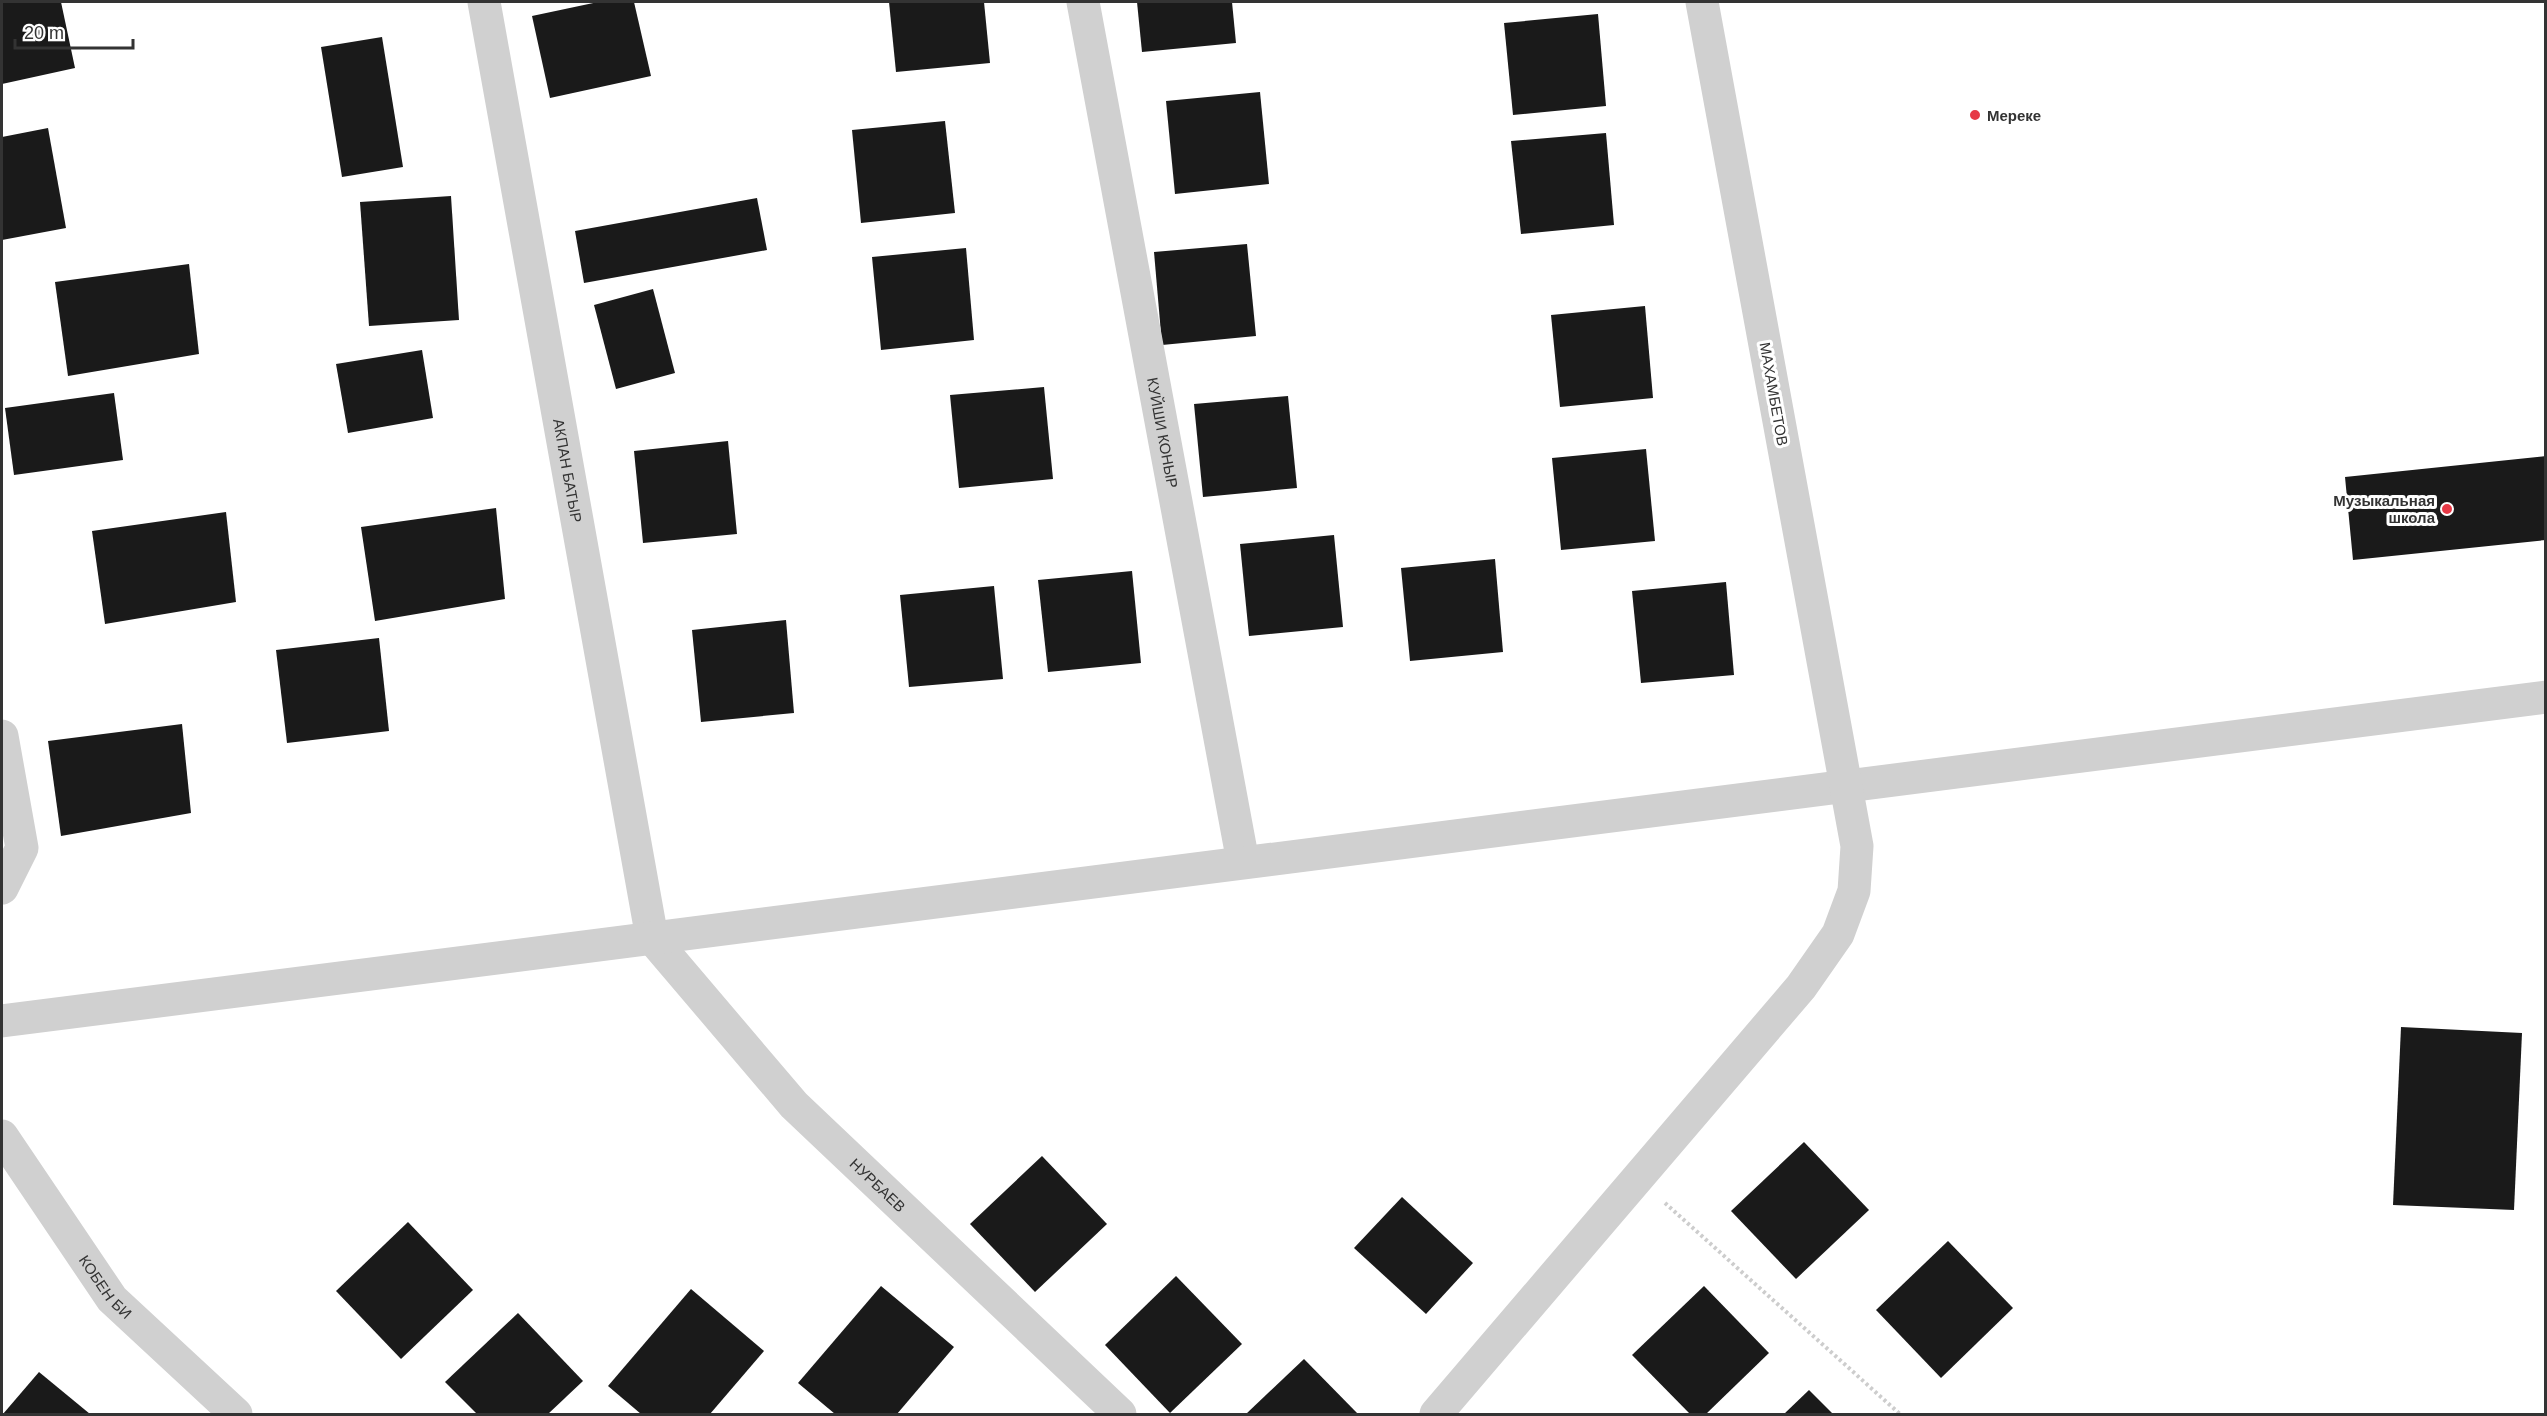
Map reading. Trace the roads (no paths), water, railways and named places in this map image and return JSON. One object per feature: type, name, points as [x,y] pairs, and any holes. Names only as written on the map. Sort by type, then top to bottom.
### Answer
[{"type":"street","name":"АКПАН БАТЫР","points":[[484,2],[652,938]]},
{"type":"street","name":"КУЙШИ КОНЫР","points":[[1083,2],[1243,862]]},
{"type":"street","name":"МАХАМБЕТОВ","points":[[1436,1414],[1801,987],[1838,934],[1854,891],[1857,846],[1847,786],[1702,2]]},
{"type":"street","points":[[2,1021],[2546,697]]},
{"type":"street","points":[[2,736],[22,848],[2,888]]},
{"type":"street","name":"НУРБАЕВ","points":[[652,938],[795,1106],[1120,1414]]},
{"type":"street","name":"КОБЕН БИ","points":[[2,1136],[112,1299],[236,1414]]},
{"type":"place","name":"Мереке","points":[[1975,115]]},
{"type":"place","name":"Музыкальная школа","points":[[2447,509]]}]
